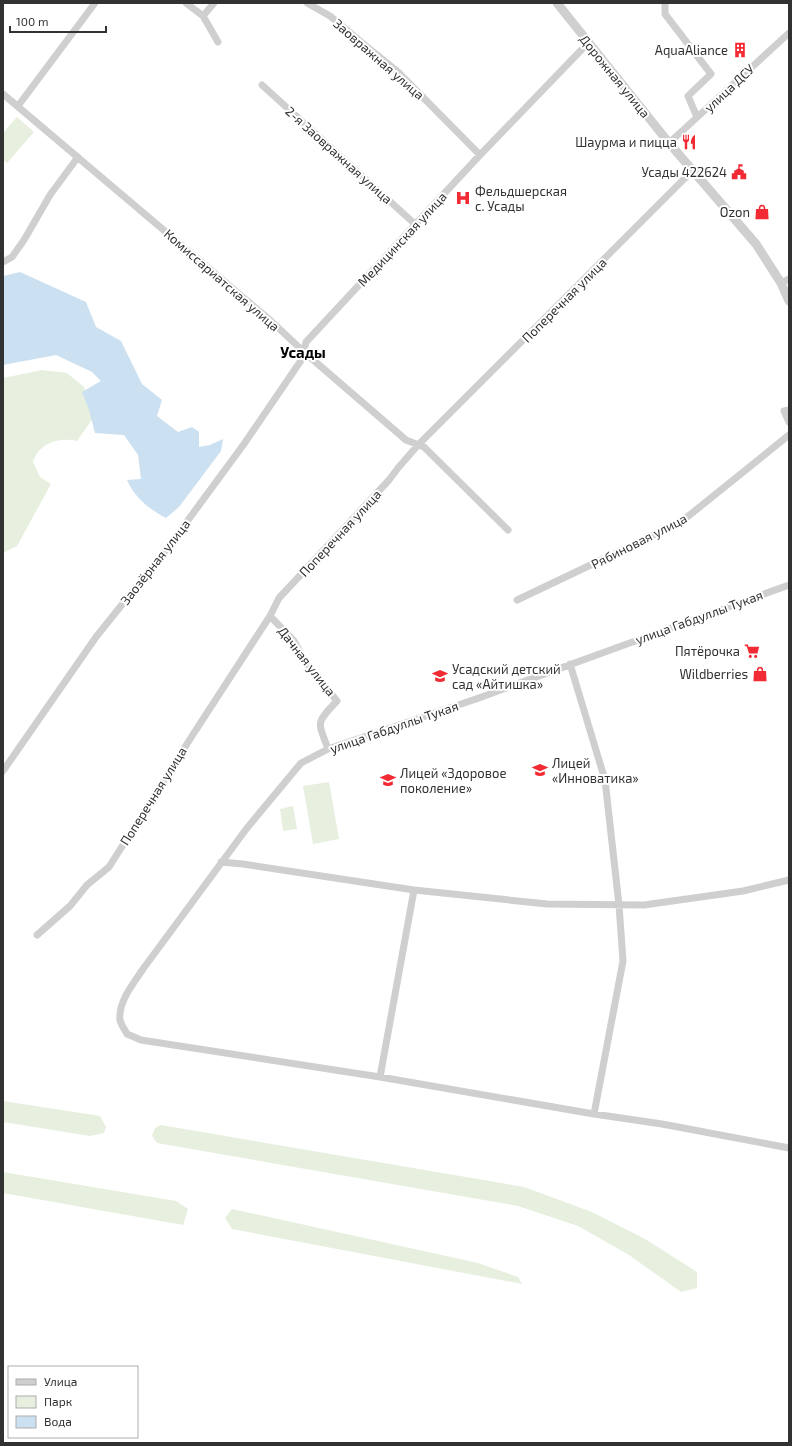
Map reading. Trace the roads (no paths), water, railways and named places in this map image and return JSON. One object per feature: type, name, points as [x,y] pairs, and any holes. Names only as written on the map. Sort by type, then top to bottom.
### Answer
[{"type":"street","points":[[18,106],[95,3]]},
{"type":"street","points":[[186,3],[203,16],[218,42]]},
{"type":"street","points":[[203,16],[214,3]]},
{"type":"street","name":"Заовражная улица","points":[[307,3],[330,16],[398,72],[480,155]]},
{"type":"street","name":"Дорожная улица","points":[[557,3],[670,143],[756,244],[785,281],[789,302]]},
{"type":"street","points":[[665,3],[665,14],[711,74],[688,96],[697,117]]},
{"type":"street","name":"улица ДСУ","points":[[670,143],[789,33]]},
{"type":"street","name":"Медицинская улица","points":[[304,352],[306,342],[480,155],[588,43]]},
{"type":"street","name":"2-я Заовражная улица","points":[[262,85],[416,225]]},
{"type":"street","name":"Комиссариатская улица","points":[[3,94],[271,321],[304,352],[406,440],[424,447],[508,530]]},
{"type":"street","points":[[3,262],[12,258],[50,194],[78,157]]},
{"type":"street","name":"Поперечная улица","points":[[37,935],[70,906],[87,885],[109,867],[270,616],[279,598],[389,480],[418,445],[693,170]]},
{"type":"street","name":"Заозёрная улица","points":[[3,771],[96,636],[169,546],[244,444],[302,359],[304,352]]},
{"type":"street","points":[[789,410],[784,411],[789,422]]},
{"type":"street","name":"Рябиновая улица","points":[[516,600],[682,522],[789,435]]},
{"type":"street","name":"улица Габдуллы Тукая","points":[[789,584],[476,699],[328,749],[301,763],[221,862],[130,987],[122,1005],[120,1021],[127,1034],[141,1040],[380,1077],[594,1114],[662,1124],[789,1148]]},
{"type":"street","name":"Дачная улица","points":[[270,616],[294,641],[305,661],[337,701],[321,718],[320,725],[328,749]]},
{"type":"street","points":[[570,664],[604,780],[619,905],[623,961],[594,1114]]},
{"type":"street","points":[[221,862],[414,890],[547,904],[644,904],[743,891],[789,880]]},
{"type":"street","points":[[380,1077],[414,890]]},
{"type":"water","points":[[20,272],[86,302],[96,327],[121,341],[142,384],[162,400],[157,416],[178,432],[192,427],[199,432],[199,447],[210,445],[223,439],[221,451],[179,507],[166,518],[154,511],[138,498],[130,486],[127,480],[141,479],[138,455],[124,435],[95,433],[89,410],[82,392],[101,381],[92,372],[56,355],[3,365],[3,276]]},
{"type":"place","name":"AquaAliance","points":[[740,50]]},
{"type":"place","name":"Шаурма и пицца","points":[[689,142]]},
{"type":"place","name":"Усады 422624","points":[[739,172]]},
{"type":"place","name":"Фельдшерская с. Усады","points":[[463,198]]},
{"type":"place","name":"Ozon","points":[[762,212]]},
{"type":"place","name":"Пятёрочка","points":[[752,651]]},
{"type":"place","name":"Wildberries","points":[[760,674]]},
{"type":"place","name":"Усадский детский сад «Айтишка»","points":[[440,676]]},
{"type":"place","name":"Лицей «Инноватика»","points":[[540,770]]},
{"type":"place","name":"Лицей «Здоровое поколение»","points":[[388,780]]},
{"type":"district","name":"Усады","points":[[303,352]]}]
